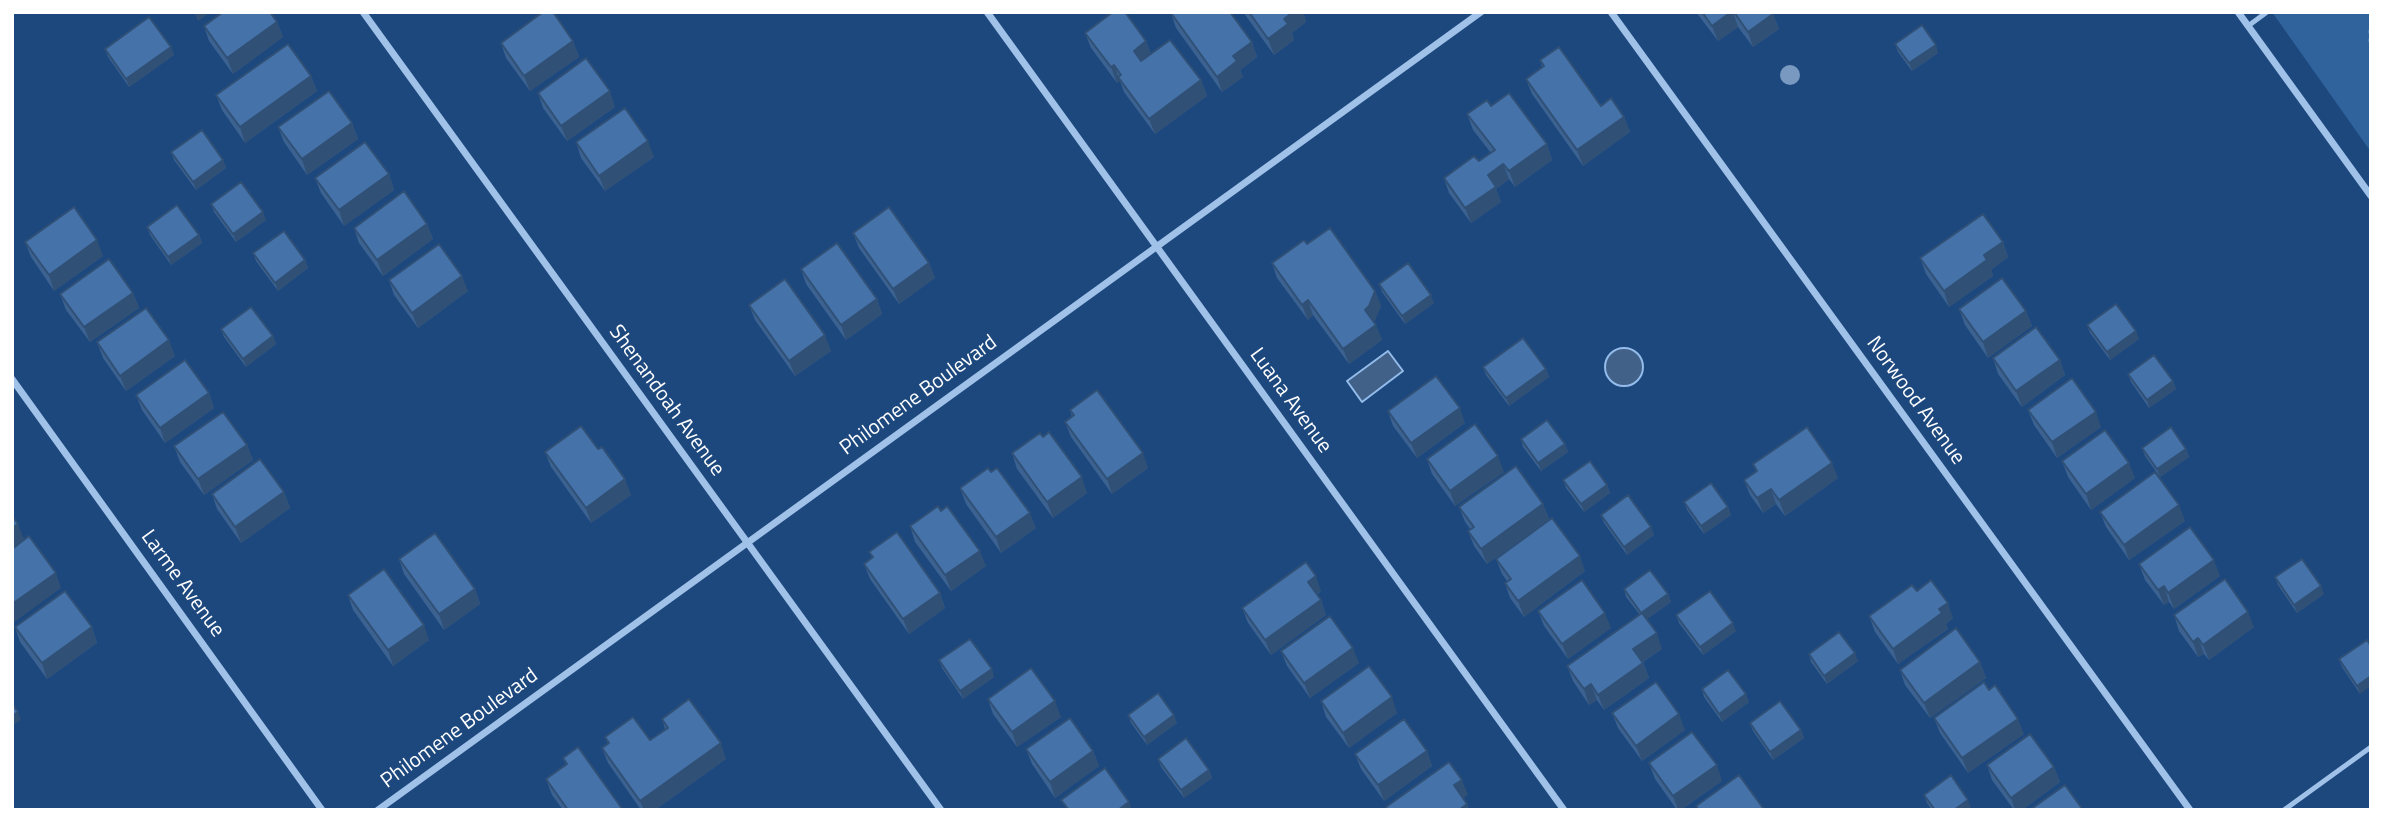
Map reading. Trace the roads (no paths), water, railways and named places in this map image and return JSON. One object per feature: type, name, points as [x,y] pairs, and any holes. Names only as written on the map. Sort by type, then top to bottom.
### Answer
[{"type":"street","name":"Shenandoah Avenue","points":[[363,12],[941,810]]},
{"type":"street","name":"Luana Avenue","points":[[987,12],[1564,810]]},
{"type":"street","name":"Philomene Boulevard","points":[[378,810],[1481,12]]},
{"type":"street","name":"Norwood Avenue","points":[[1611,12],[2190,810]]},
{"type":"street","points":[[2238,12],[2371,196]]},
{"type":"street","name":"Larme Avenue","points":[[12,379],[322,810]]},
{"type":"lane","points":[[2248,26],[2267,12]]},
{"type":"lane","points":[[2284,810],[2371,747]]}]
